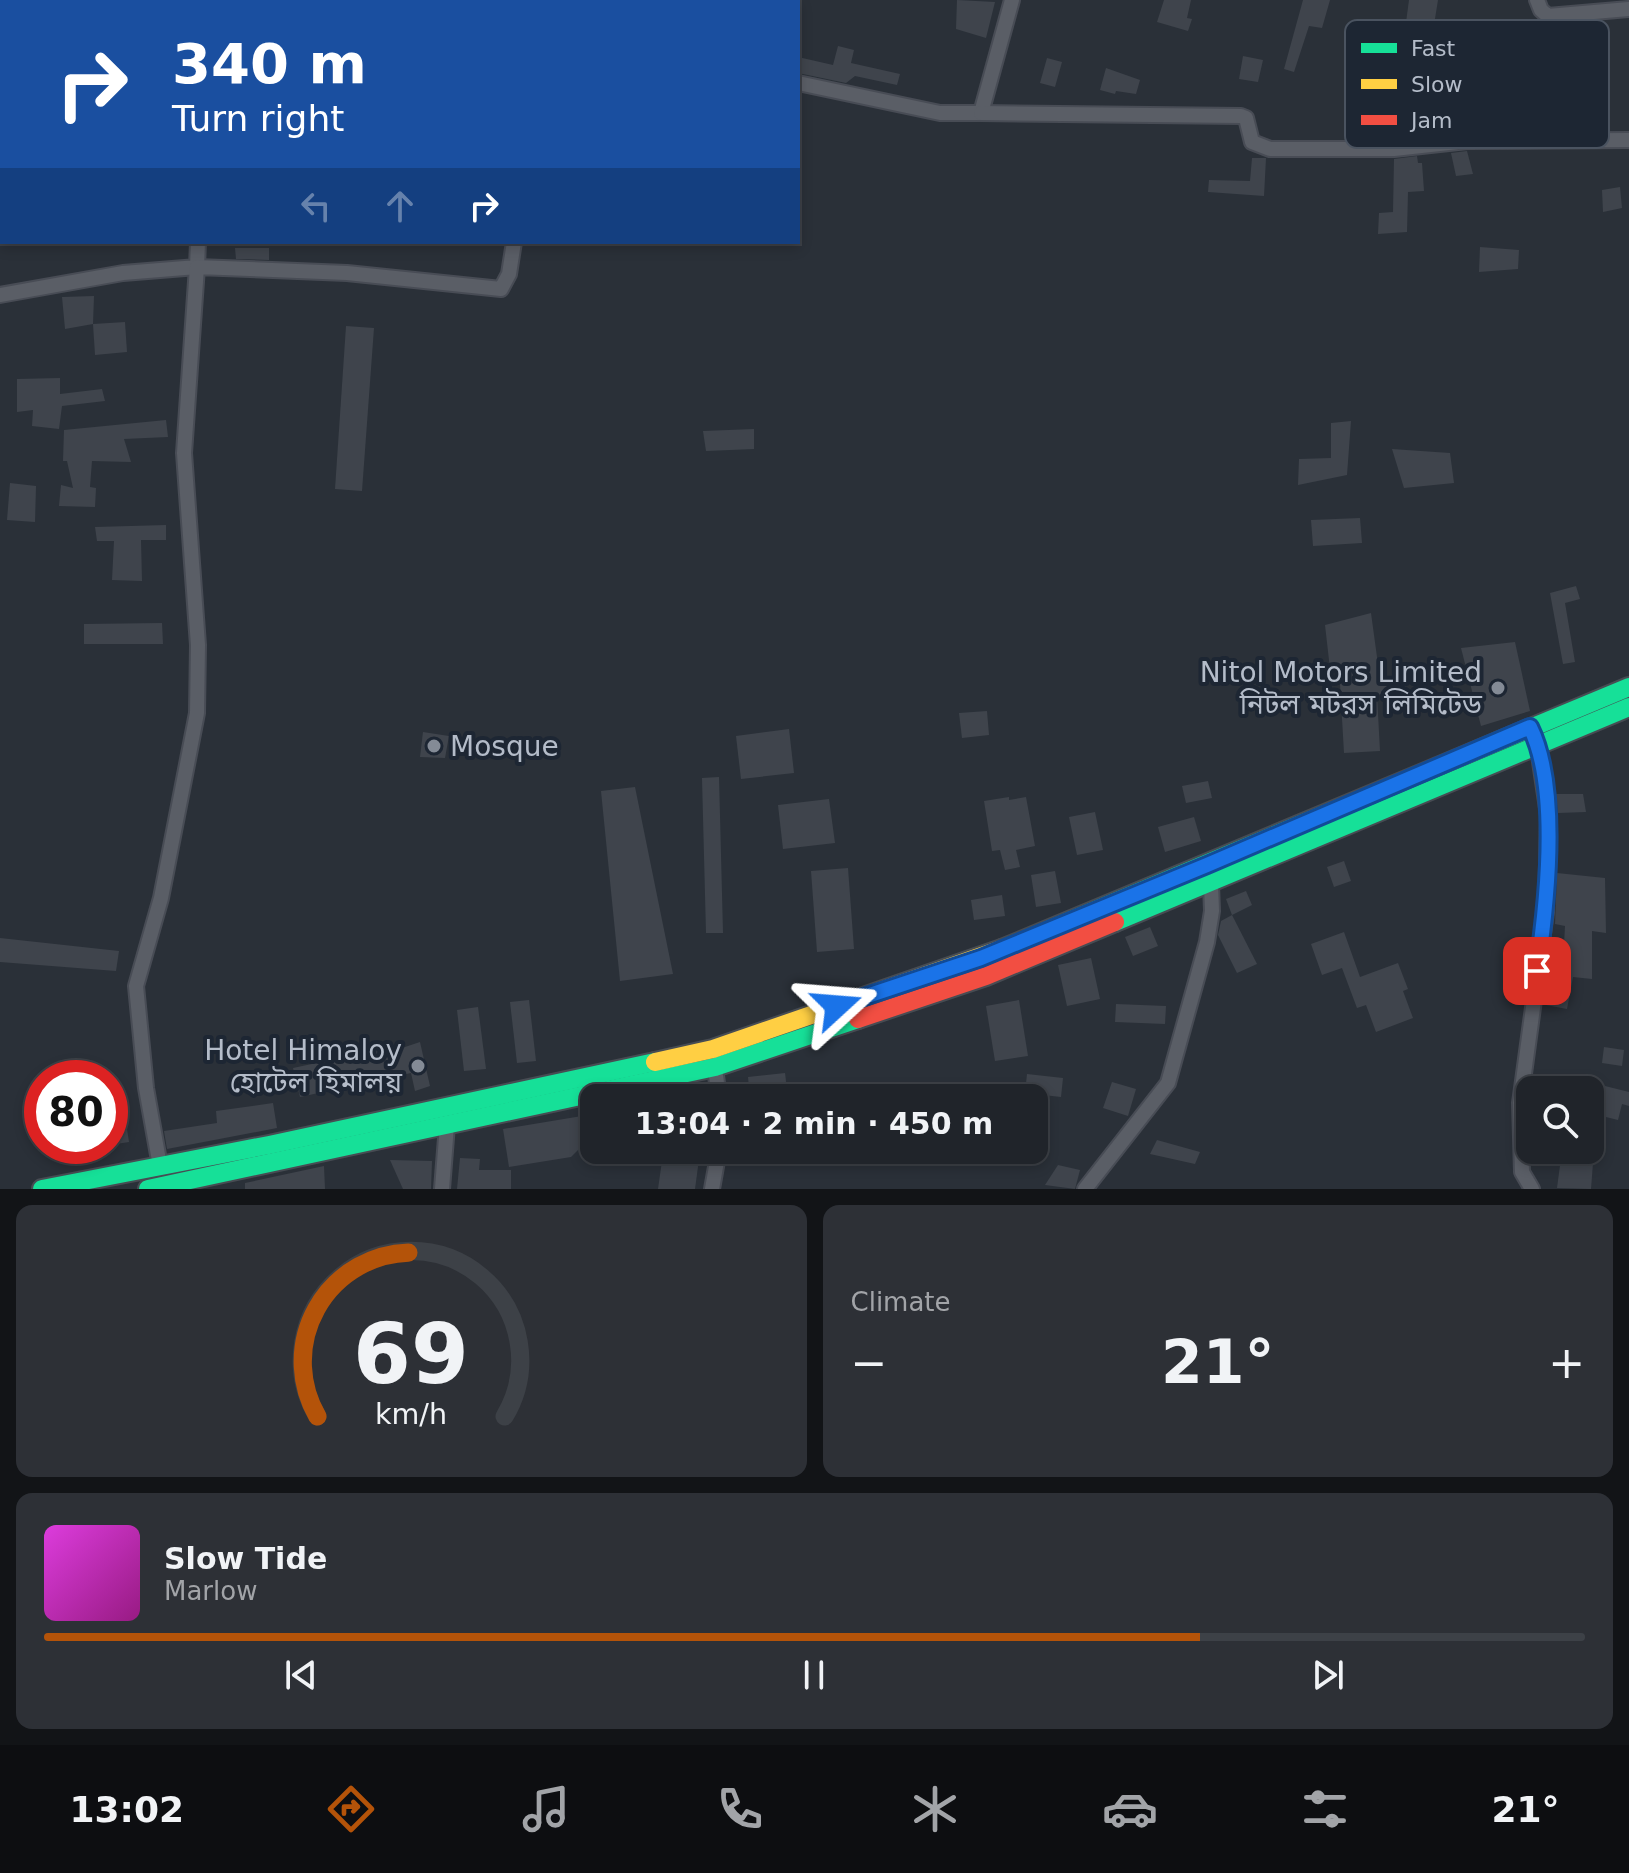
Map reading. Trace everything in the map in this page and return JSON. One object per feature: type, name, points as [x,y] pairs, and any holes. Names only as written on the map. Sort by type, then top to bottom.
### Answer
[{"type":"highway","points":[[598,1084],[714,1058],[902,1004],[1534,735],[1629,687]]},
{"type":"highway","points":[[1534,735],[1629,707]]},
{"type":"highway","points":[[714,1058],[897,986],[984,967],[1211,884],[1348,815]]},
{"type":"highway","points":[[897,986],[902,1004]]},
{"type":"highway","points":[[42,1189],[160,1166],[270,1154],[447,1125],[580,1088]]},
{"type":"highway","points":[[148,1189],[270,1154],[580,1088]]},
{"type":"street","points":[[981,113],[1012,0]]},
{"type":"street","points":[[1537,0],[1548,16],[1629,9]]},
{"type":"street","points":[[800,83],[940,113],[1241,116],[1246,118],[1252,142],[1270,149],[1403,148]]},
{"type":"street","points":[[1609,140],[1629,140]]},
{"type":"street","points":[[160,1166],[146,1088],[136,986],[161,898],[197,713],[197,629],[184,453],[198,244]]},
{"type":"street","points":[[0,295],[123,273],[197,267],[347,273],[501,289],[509,274],[514,244]]},
{"type":"street","points":[[1532,1189],[1522,1172],[1520,1103],[1546,912],[1548,815],[1534,735]]},
{"type":"street","points":[[1085,1189],[1168,1083],[1207,942],[1212,911],[1211,884]]},
{"type":"street","points":[[714,1058],[717,1084]]},
{"type":"street","points":[[442,1189],[447,1125]]},
{"type":"street","points":[[712,1189],[716,1164]]},
{"type":"building","points":[[957,0],[995,2],[986,38],[956,29]]},
{"type":"building","points":[[1164,0],[1191,0],[1187,18],[1192,19],[1188,31],[1157,22]]},
{"type":"building","points":[[1303,0],[1330,0],[1322,28],[1309,26],[1294,72],[1284,69]]},
{"type":"building","points":[[1409,0],[1438,0],[1435,20],[1406,20]]},
{"type":"building","points":[[838,46],[854,50],[851,63],[900,74],[897,85],[855,76],[846,83],[800,73],[800,57],[833,65]]},
{"type":"building","points":[[1243,56],[1263,60],[1258,82],[1239,79]]},
{"type":"building","points":[[1047,58],[1062,62],[1055,87],[1040,83]]},
{"type":"building","points":[[1106,68],[1140,80],[1136,94],[1100,90]]},
{"type":"building","points":[[1467,151],[1473,174],[1456,176],[1451,153]]},
{"type":"building","points":[[1417,156],[1418,163],[1422,163],[1424,191],[1408,192],[1407,232],[1378,234],[1379,213],[1393,212],[1394,159]]},
{"type":"building","points":[[1252,158],[1266,158],[1264,196],[1208,192],[1209,180],[1250,181]]},
{"type":"building","points":[[1620,187],[1622,208],[1603,212],[1602,190]]},
{"type":"building","points":[[1480,247],[1519,250],[1518,269],[1479,272]]},
{"type":"building","points":[[235,248],[269,248],[269,260],[236,259]]},
{"type":"building","points":[[94,296],[93,324],[65,329],[62,297]]},
{"type":"building","points":[[125,322],[127,352],[95,355],[93,324]]},
{"type":"building","points":[[346,326],[374,328],[362,491],[335,489]]},
{"type":"building","points":[[60,378],[60,394],[102,389],[105,401],[62,406],[59,429],[32,426],[33,410],[17,412],[17,379]]},
{"type":"building","points":[[166,420],[168,437],[124,439],[131,462],[92,461],[90,487],[96,488],[95,507],[59,506],[61,485],[73,488],[67,461],[63,461],[64,430]]},
{"type":"building","points":[[1351,421],[1347,475],[1298,485],[1299,459],[1331,458],[1331,423]]},
{"type":"building","points":[[754,429],[754,449],[706,451],[703,431]]},
{"type":"building","points":[[1392,449],[1450,453],[1454,483],[1404,488]]},
{"type":"building","points":[[10,483],[36,486],[35,522],[7,520]]},
{"type":"building","points":[[1360,518],[1362,543],[1313,546],[1311,520]]},
{"type":"building","points":[[166,525],[166,540],[141,540],[142,581],[112,580],[114,541],[97,541],[95,527]]},
{"type":"building","points":[[1576,586],[1580,599],[1565,603],[1575,662],[1563,664],[1550,593]]},
{"type":"building","points":[[1371,613],[1380,679],[1404,676],[1406,690],[1377,695],[1380,751],[1344,753],[1339,667],[1330,669],[1325,625]]},
{"type":"building","points":[[162,623],[163,644],[84,644],[84,624]]},
{"type":"building","name":"Nitol Motors Limited নিটল মটরস লিমিটেড","points":[[1515,642],[1530,711],[1481,726],[1461,648]]},
{"type":"building","points":[[987,711],[989,735],[962,738],[959,713]]},
{"type":"building","points":[[789,729],[794,773],[741,779],[736,736]]},
{"type":"building","name":"Mosque","points":[[423,732],[449,736],[445,758],[420,757]]},
{"type":"building","points":[[719,777],[723,933],[706,933],[702,778]]},
{"type":"building","points":[[1208,781],[1212,798],[1186,803],[1182,786]]},
{"type":"building","points":[[635,787],[673,974],[620,981],[601,791]]},
{"type":"building","points":[[1556,794],[1583,794],[1586,812],[1558,813]]},
{"type":"building","points":[[1009,797],[1009,800],[1026,797],[1035,846],[1016,850],[1020,867],[1005,870],[1000,850],[992,851],[984,801]]},
{"type":"building","points":[[829,799],[835,843],[783,849],[778,805]]},
{"type":"building","points":[[1095,812],[1103,850],[1077,855],[1069,817]]},
{"type":"building","points":[[1194,817],[1201,841],[1165,852],[1158,827]]},
{"type":"building","points":[[1344,861],[1351,881],[1334,887],[1327,867]]},
{"type":"building","points":[[848,868],[854,949],[817,952],[811,871]]},
{"type":"building","points":[[1055,871],[1061,903],[1036,907],[1031,875]]},
{"type":"building","points":[[1557,873],[1605,878],[1606,933],[1592,931],[1592,979],[1573,977],[1567,1009],[1546,1005],[1550,979],[1562,981],[1565,926],[1555,924]]},
{"type":"building","points":[[1246,891],[1252,905],[1232,915],[1226,899]]},
{"type":"building","points":[[1002,895],[1005,916],[974,920],[971,900]]},
{"type":"building","points":[[1232,915],[1257,964],[1237,973],[1218,935],[1221,921]]},
{"type":"building","points":[[1150,927],[1158,946],[1133,956],[1125,937]]},
{"type":"building","points":[[1344,932],[1360,977],[1398,963],[1408,989],[1403,991],[1413,1018],[1376,1032],[1366,1005],[1357,1008],[1342,968],[1322,975],[1311,944]]},
{"type":"building","points":[[0,938],[119,951],[116,971],[0,962]]},
{"type":"building","points":[[1091,958],[1100,999],[1067,1006],[1058,965]]},
{"type":"building","points":[[529,1000],[536,1061],[517,1063],[510,1002]]},
{"type":"building","points":[[1019,1000],[1028,1056],[995,1061],[986,1006]]},
{"type":"building","points":[[1116,1004],[1166,1006],[1165,1024],[1115,1022]]},
{"type":"building","points":[[478,1007],[486,1069],[464,1071],[457,1010]]},
{"type":"building","points":[[420,1042],[430,1086],[415,1091],[411,1073],[300,1097],[293,1068]]},
{"type":"building","points":[[1604,1047],[1624,1050],[1622,1066],[1602,1063]]},
{"type":"building","points":[[785,1073],[786,1084],[749,1084],[748,1077]]},
{"type":"building","points":[[1027,1074],[1063,1078],[1061,1097],[1048,1096],[1048,1084],[1026,1084]]},
{"type":"building","points":[[1112,1082],[1136,1089],[1128,1116],[1103,1108]]},
{"type":"building","points":[[1604,1086],[1629,1092],[1629,1106],[1622,1104],[1618,1120],[1604,1116]]},
{"type":"building","points":[[273,1103],[277,1128],[167,1149],[164,1131],[217,1123],[216,1111]]},
{"type":"building","points":[[580,1116],[580,1148],[571,1157],[509,1167],[503,1129]]},
{"type":"building","points":[[1157,1140],[1200,1152],[1195,1164],[1150,1154]]},
{"type":"building","points":[[460,1158],[480,1159],[479,1170],[511,1170],[511,1189],[457,1189]]},
{"type":"building","points":[[390,1160],[432,1161],[431,1189],[403,1189]]},
{"type":"building","points":[[662,1164],[698,1164],[695,1189],[658,1189]]},
{"type":"building","points":[[1560,1164],[1593,1164],[1591,1189],[1557,1188]]},
{"type":"building","points":[[1058,1165],[1080,1170],[1075,1189],[1045,1185]]},
{"type":"building","points":[[324,1166],[325,1189],[245,1189],[245,1183]]},
{"type":"traffic: fast","points":[[1002,949],[1629,687]]},
{"type":"traffic: fast","points":[[1115,922],[1629,707]]},
{"type":"traffic: fast","points":[[148,1189],[715,1067],[858,1019]]},
{"type":"traffic: fast","points":[[42,1189],[269,1145],[655,1062]]},
{"type":"traffic: slow","points":[[655,1062],[713,1049],[1002,949]]},
{"type":"traffic: jam","points":[[858,1019],[986,976],[1115,922]]},
{"type":"place","name":"Nitol Motors Limited নিটল মটরস লিমিটেড","points":[[1498,688]]},
{"type":"place","name":"Mosque","points":[[434,746]]},
{"type":"place","name":"Hotel Himaloy হোটেল হিমালয়","points":[[418,1066]]},
{"type":"route","points":[[837,1006],[981,958],[1530,727],[1538,744],[1548,815],[1546,912],[1537,971]]}]
